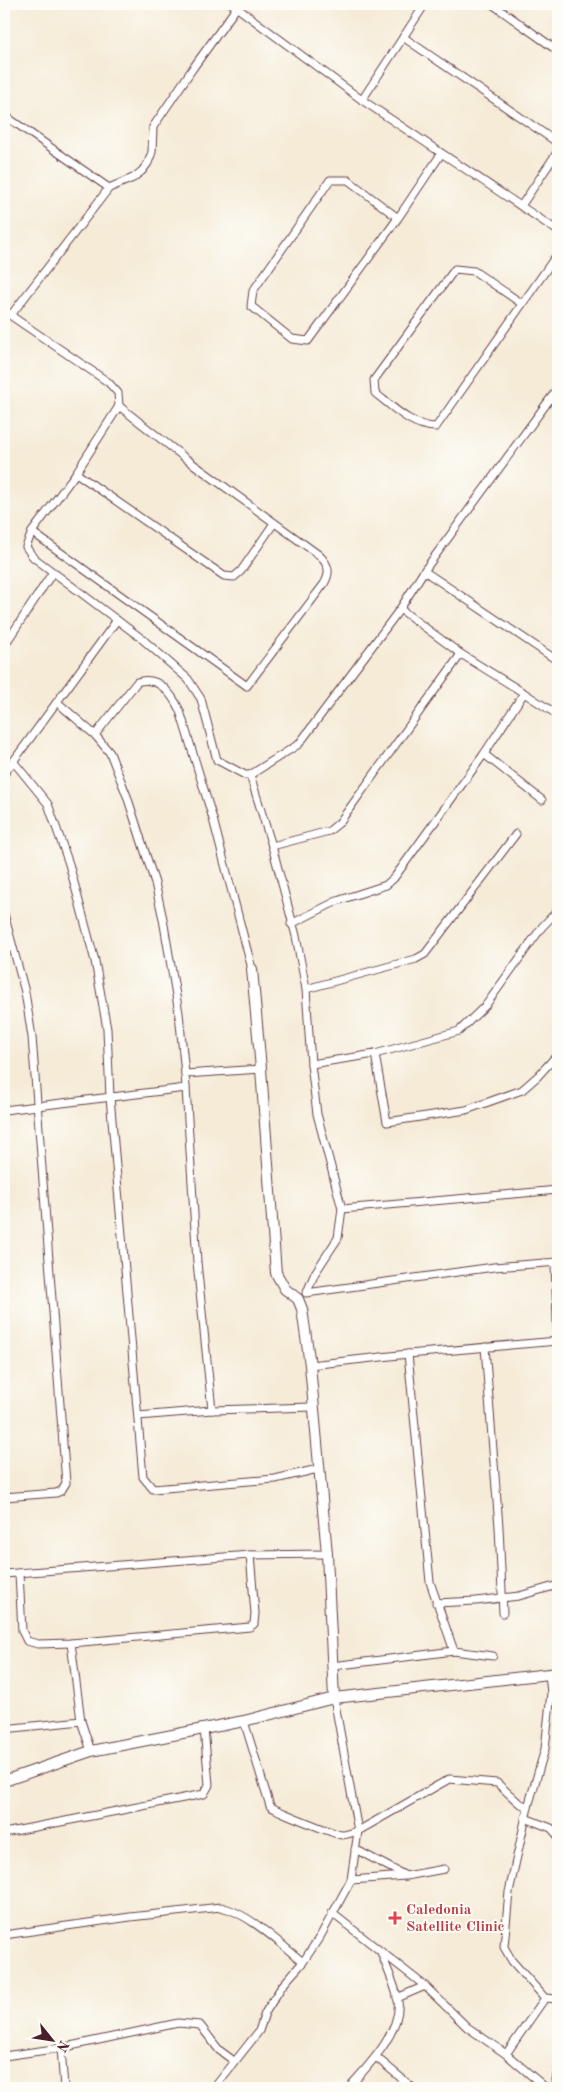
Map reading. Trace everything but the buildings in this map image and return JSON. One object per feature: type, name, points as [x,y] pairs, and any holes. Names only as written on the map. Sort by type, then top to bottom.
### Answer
[{"type":"street","points":[[362,100],[425,4]]},
{"type":"street","points":[[492,4],[558,51]]},
{"type":"street","points":[[10,315],[109,188],[134,178],[148,163],[152,152],[153,127],[235,5],[362,100],[558,231]]},
{"type":"street","points":[[403,37],[558,143]]},
{"type":"street","points":[[4,115],[109,188]]},
{"type":"street","points":[[521,206],[558,151]]},
{"type":"street","points":[[398,218],[348,180],[330,180],[253,291],[251,306],[292,340],[308,340],[398,218],[441,154]]},
{"type":"street","points":[[521,303],[474,271],[455,269],[374,380],[375,393],[404,416],[425,427],[436,427],[521,303],[558,253]]},
{"type":"street","points":[[4,311],[108,382],[118,393],[119,406],[76,473],[32,532],[26,547],[33,558],[141,638],[192,684],[200,699],[217,760],[245,775],[250,775],[299,744],[400,609],[424,571],[558,388]]},
{"type":"street","points":[[32,532],[247,686],[324,584],[329,570],[327,562],[319,555],[185,458],[119,406]]},
{"type":"street","points":[[76,473],[224,576],[234,577],[241,571],[274,523]]},
{"type":"street","points":[[424,571],[558,661]]},
{"type":"street","points":[[4,646],[54,572]]},
{"type":"street","points":[[400,609],[461,654],[558,715]]},
{"type":"street","points":[[4,774],[117,620]]},
{"type":"street","points":[[272,846],[329,830],[339,823],[461,654]]},
{"type":"street","points":[[95,735],[137,682],[146,679],[156,682],[174,698],[180,711],[213,819],[252,969],[262,1069],[276,1273],[285,1289],[298,1299],[302,1308],[310,1365],[312,1407],[327,1554],[334,1698],[358,1831],[351,1880],[302,1962],[282,1986],[265,2013],[259,2031],[214,2088]]},
{"type":"street","points":[[292,924],[344,898],[386,886],[394,878],[484,754],[524,693]]},
{"type":"street","points":[[56,702],[95,735],[114,760],[128,796],[155,883],[179,1014],[185,1074],[197,1262],[212,1410]]},
{"type":"street","points":[[484,754],[542,800]]},
{"type":"street","points":[[13,761],[48,804],[69,864],[95,961],[106,1029],[110,1097],[143,1477],[154,1489],[276,1479],[318,1469]]},
{"type":"street","points":[[250,775],[272,846],[292,924],[306,990],[310,1064],[317,1114],[342,1209],[338,1238],[315,1273],[307,1292],[298,1299]]},
{"type":"street","points":[[306,990],[416,959],[424,954],[516,834]]},
{"type":"street","points":[[310,1064],[375,1054],[459,1031],[486,1005],[542,927],[558,910]]},
{"type":"street","points":[[4,914],[17,959],[29,1015],[66,1483],[61,1491],[56,1493],[4,1497]]},
{"type":"street","points":[[375,1054],[387,1122],[466,1110],[522,1090],[558,1054]]},
{"type":"street","points":[[185,1074],[262,1069]]},
{"type":"street","points":[[4,1110],[186,1088]]},
{"type":"street","points":[[342,1209],[558,1190]]},
{"type":"street","points":[[307,1292],[494,1267],[556,1263],[558,1350]]},
{"type":"street","points":[[310,1365],[408,1354],[558,1341]]},
{"type":"street","points":[[484,1347],[500,1527],[503,1613]]},
{"type":"street","points":[[408,1354],[430,1582],[454,1651]]},
{"type":"street","points":[[138,1416],[212,1410],[312,1407]]},
{"type":"street","points":[[4,1574],[250,1555],[327,1554]]},
{"type":"street","points":[[19,1573],[24,1638],[28,1642],[38,1644],[71,1643],[250,1627],[254,1624],[256,1613],[250,1555]]},
{"type":"street","points":[[436,1602],[519,1596],[558,1585]]},
{"type":"street","points":[[71,1643],[81,1721],[91,1751]]},
{"type":"street","points":[[332,1666],[454,1651],[493,1656]]},
{"type":"street","points":[[4,1781],[91,1751],[244,1721],[334,1698],[554,1673],[545,1749],[525,1818],[509,1892],[504,1946],[512,1961],[545,1998],[558,1999]]},
{"type":"street","points":[[4,1729],[81,1721]]},
{"type":"street","points":[[244,1721],[270,1806],[274,1811],[303,1820],[327,1831],[342,1835],[358,1831],[449,1779],[497,1783],[519,1803],[528,1807]]},
{"type":"street","points":[[4,1833],[204,1794],[209,1785],[204,1728]]},
{"type":"street","points":[[525,1818],[551,1828],[558,1836]]},
{"type":"street","points":[[355,1849],[406,1876]]},
{"type":"street","points":[[351,1880],[406,1876],[444,1870]]},
{"type":"street","points":[[4,1934],[221,1907],[235,1910],[247,1918],[302,1962]]},
{"type":"street","points":[[332,1913],[425,1986],[467,2027],[506,2054],[546,2088]]},
{"type":"street","points":[[352,2084],[376,2057],[398,2015],[398,1998],[381,1951]]},
{"type":"street","points":[[398,1998],[425,1986]]},
{"type":"street","points":[[506,2054],[545,1998]]},
{"type":"street","points":[[4,2056],[62,2048],[178,2024],[200,2025],[219,2050],[234,2061]]},
{"type":"street","points":[[62,2048],[64,2088]]},
{"type":"street","points":[[376,2057],[413,2088]]},
{"type":"street","points":[[557,2088],[558,2070]]},
{"type":"place","name":"Caledonia Satellite Clinic","points":[[395,1918]]}]
